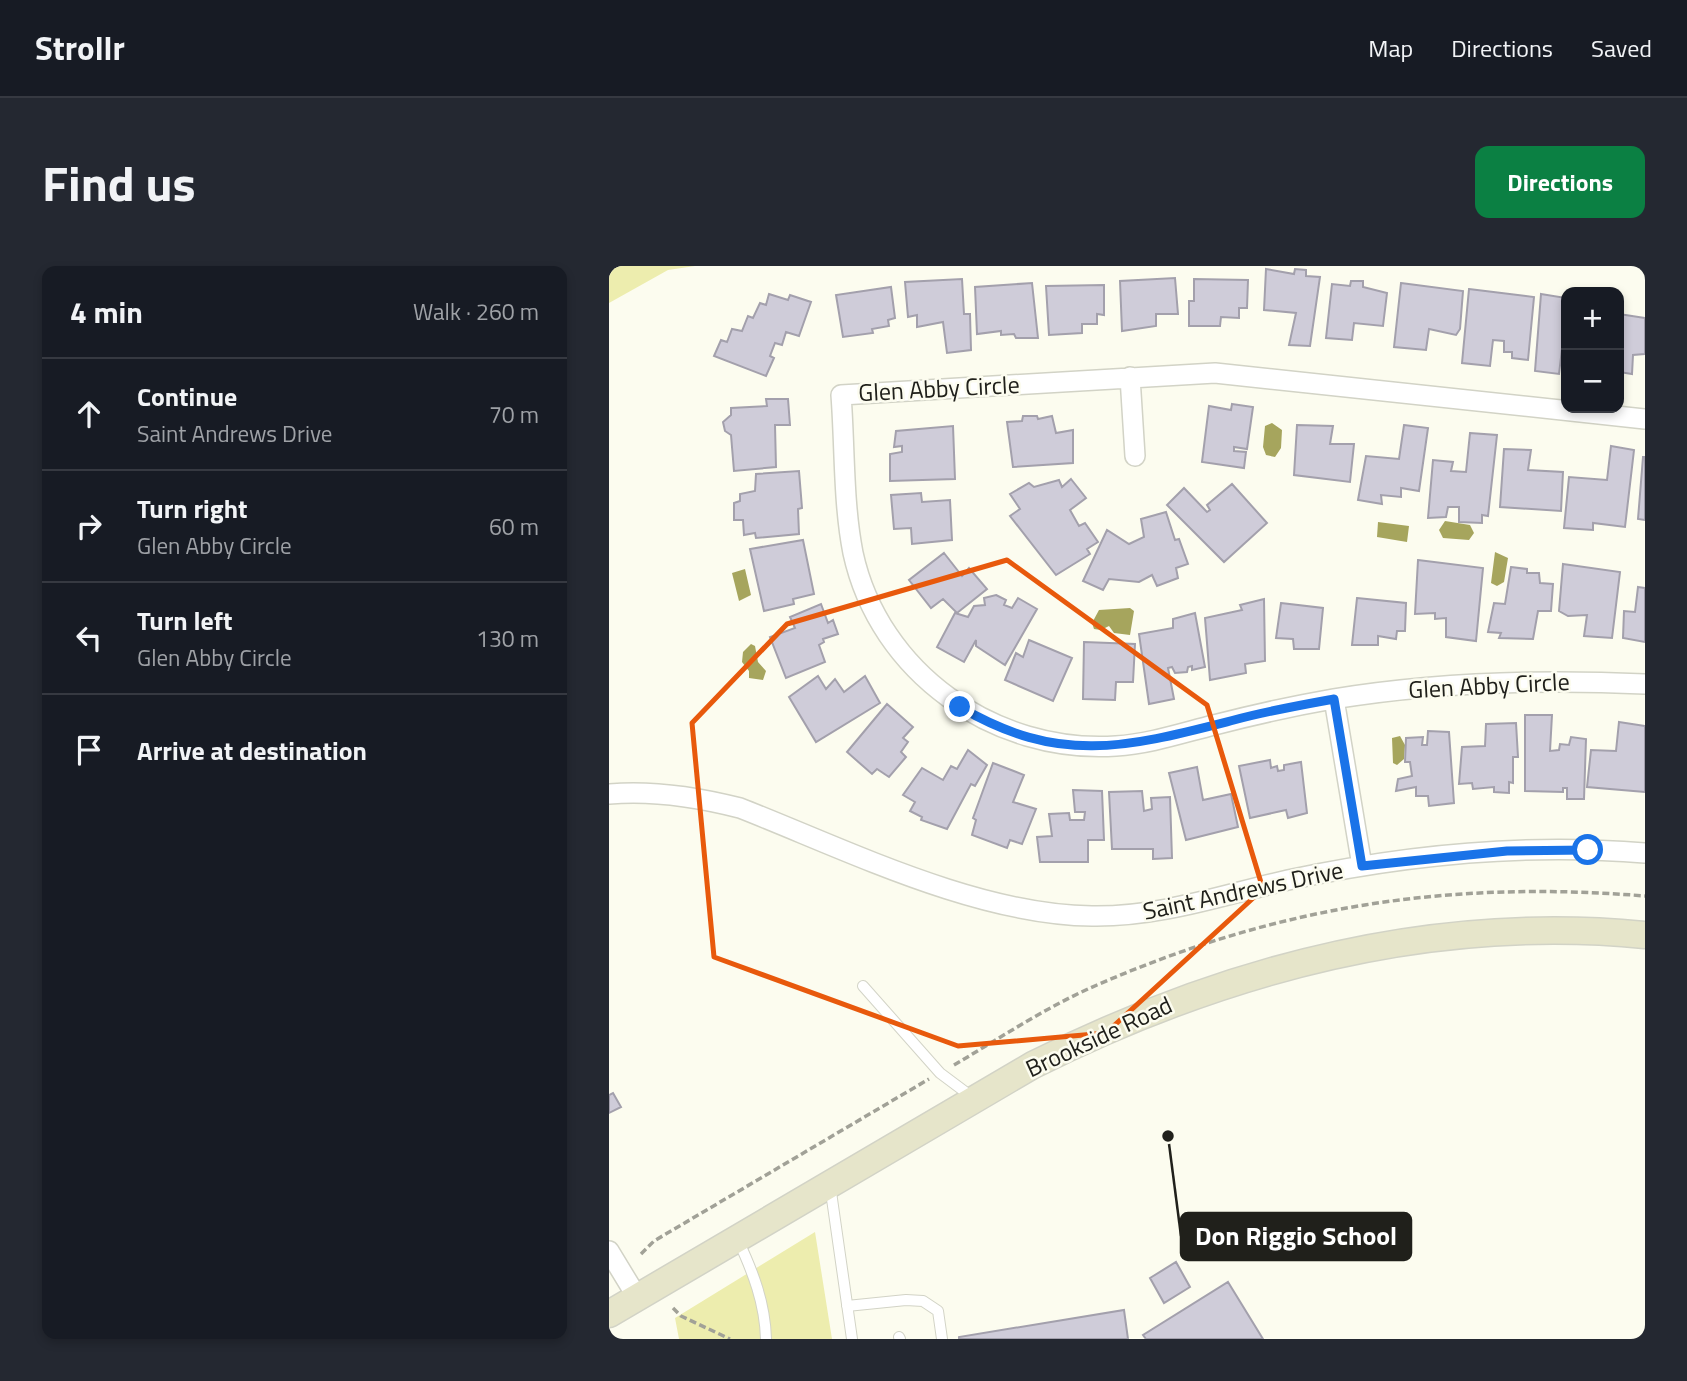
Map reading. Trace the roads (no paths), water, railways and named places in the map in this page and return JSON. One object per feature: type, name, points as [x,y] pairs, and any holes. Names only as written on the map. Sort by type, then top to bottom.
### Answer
[{"type":"street","name":"Glen Abby Circle","points":[[1645,419],[1257,375],[1215,373],[841,395],[848,520],[854,556],[863,585],[889,637],[933,687],[960,707],[1018,735],[1056,744],[1086,747],[1147,742],[1334,699],[1467,684],[1550,681],[1645,684]]},
{"type":"street","points":[[1130,377],[1135,456]]},
{"type":"street","points":[[1334,699],[1362,866]]},
{"type":"street","name":"Saint Andrews Drive","points":[[609,794],[659,793],[702,798],[740,808],[954,891],[994,904],[1046,914],[1129,916],[1173,910],[1286,881],[1362,866],[1507,851],[1645,853]]},
{"type":"street","name":"Brookside Road","points":[[609,1314],[1033,1065],[1112,1026],[1242,978],[1315,958],[1408,941],[1559,931],[1645,935]]},
{"type":"street","points":[[609,1251],[638,1297]]},
{"type":"lane","points":[[863,986],[940,1073],[976,1099]]},
{"type":"lane","points":[[830,1185],[852,1339]]},
{"type":"lane","points":[[737,1239],[752,1270],[765,1317],[765,1339]]},
{"type":"lane","points":[[847,1306],[906,1300],[923,1301],[938,1311],[942,1339]]},
{"type":"place","name":"Don Riggio School","points":[[1168,1136]]}]
